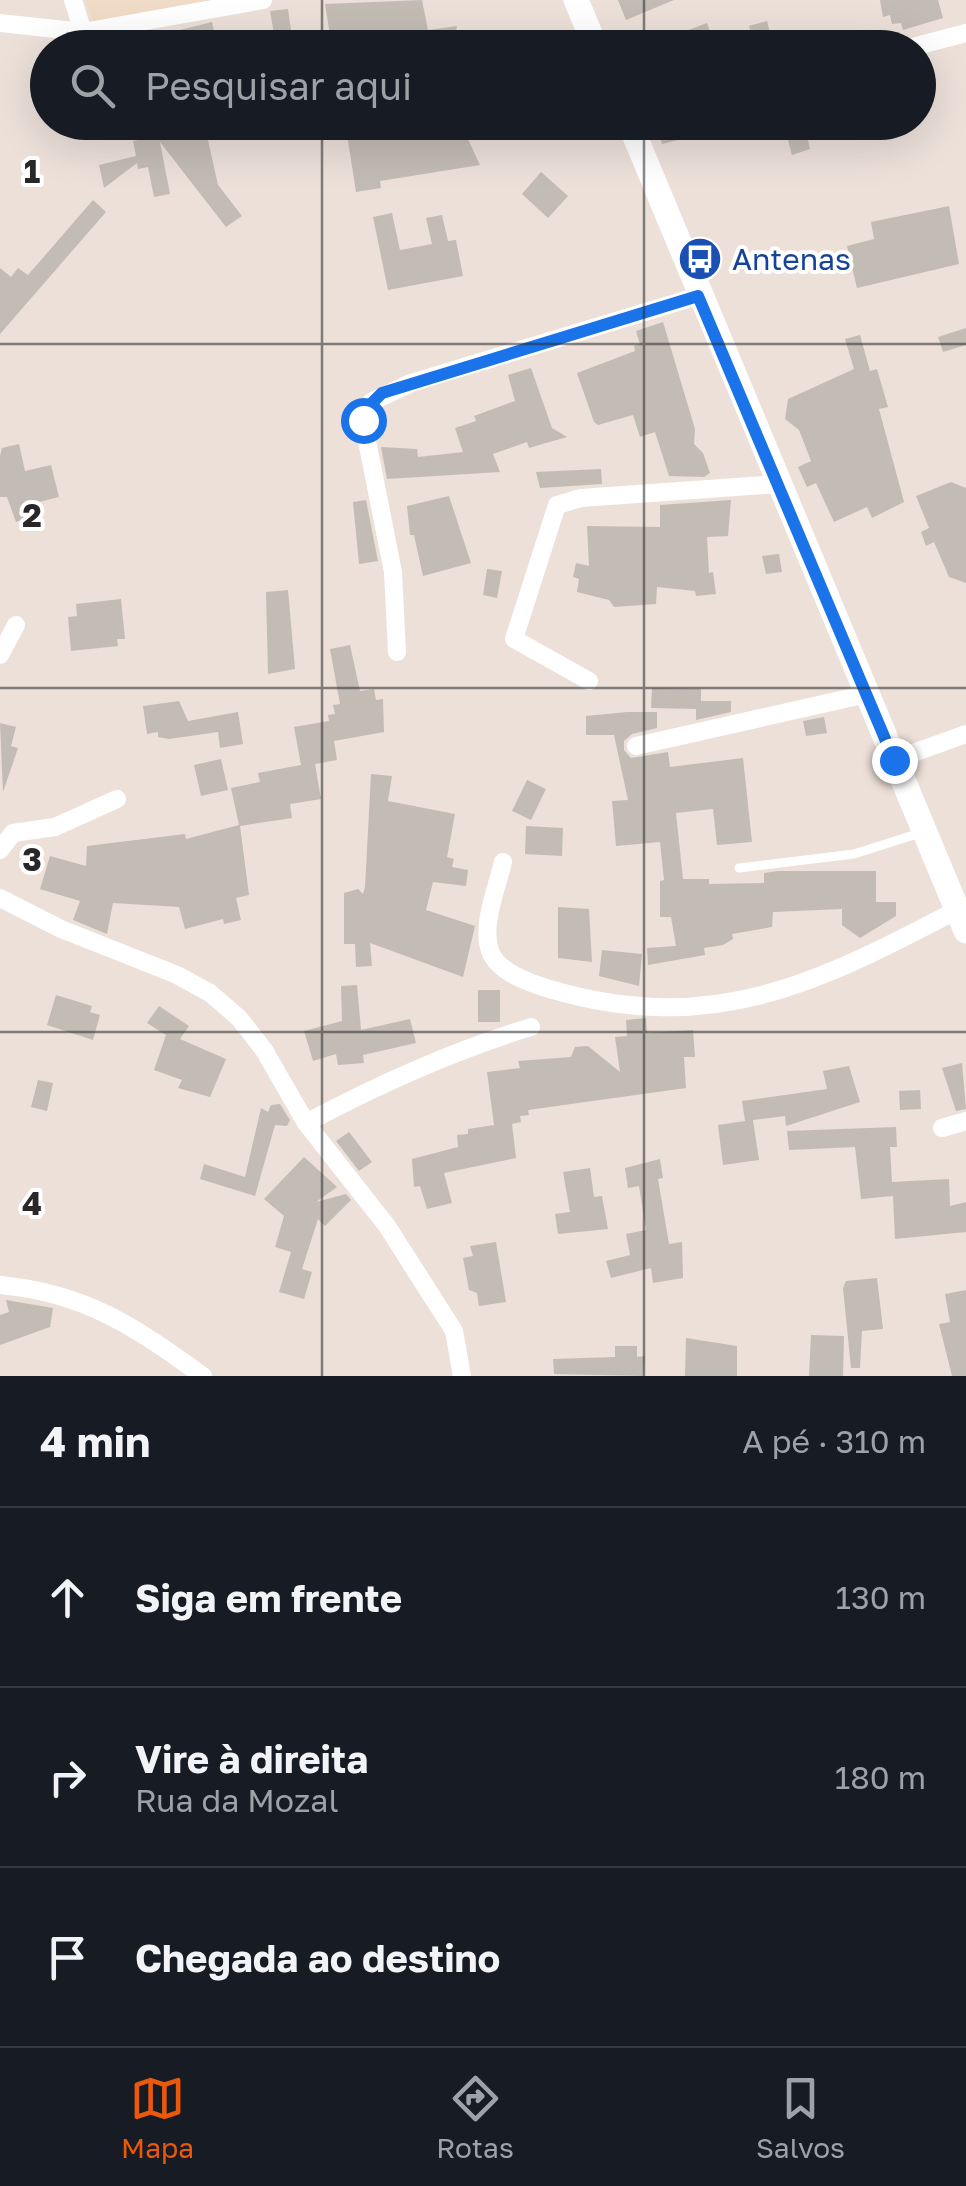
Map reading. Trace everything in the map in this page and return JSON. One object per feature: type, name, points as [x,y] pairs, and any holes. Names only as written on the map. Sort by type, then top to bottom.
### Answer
[{"type":"main road","points":[[576,0],[588,30]]},
{"type":"main road","points":[[636,140],[698,296],[962,920]]},
{"type":"street","points":[[73,0],[82,30]]},
{"type":"street","points":[[94,30],[263,0]]},
{"type":"street","points":[[0,23],[65,30]]},
{"type":"street","points":[[936,41],[966,33]]},
{"type":"street","points":[[397,652],[393,572],[363,420],[371,402],[412,383],[698,296]]},
{"type":"street","points":[[589,681],[514,640],[557,504],[582,498],[779,484]]},
{"type":"street","points":[[0,655],[16,626]]},
{"type":"street","points":[[636,746],[867,694]]},
{"type":"street","points":[[894,760],[966,734]]},
{"type":"street","points":[[0,850],[14,833],[55,828],[117,799]]},
{"type":"street","points":[[503,862],[488,930],[488,946],[500,967],[546,988],[633,1006],[744,1002],[783,992],[962,920]]},
{"type":"street","points":[[0,898],[210,993],[239,1018],[264,1050],[306,1123],[387,1226],[454,1332],[462,1376]]},
{"type":"street","points":[[306,1123],[381,1083],[474,1044],[531,1027]]},
{"type":"street","points":[[942,1128],[966,1121]]},
{"type":"street","points":[[0,1285],[76,1298],[131,1324],[203,1376]]},
{"type":"lane","points":[[739,868],[854,854],[922,832]]},
{"type":"shaded area","points":[[85,0],[246,0],[103,25],[93,20]]},
{"type":"building","points":[[422,0],[428,30],[329,30],[325,4]]},
{"type":"building","points":[[618,0],[674,0],[626,20]]},
{"type":"building","points":[[880,0],[938,0],[943,18],[903,30],[901,23],[892,24],[890,15],[883,17]]},
{"type":"building","points":[[288,9],[291,30],[273,30],[270,11]]},
{"type":"building","points":[[767,21],[769,30],[750,30],[749,26]]},
{"type":"building","points":[[212,22],[214,30],[180,30]]},
{"type":"building","points":[[707,23],[710,30],[688,30]]},
{"type":"building","points":[[208,140],[218,185],[242,216],[226,227],[160,142],[170,194],[154,197],[148,167],[138,169],[137,163],[104,188],[99,165],[136,156],[133,141]]},
{"type":"building","points":[[348,140],[468,140],[480,165],[380,181],[381,188],[356,192]]},
{"type":"building","points":[[788,140],[808,140],[810,149],[792,155]]},
{"type":"building","points":[[541,172],[568,196],[548,218],[522,194]]},
{"type":"building","points":[[93,200],[106,212],[0,334],[0,268],[11,277],[18,268],[28,275]]},
{"type":"building","points":[[949,206],[959,264],[857,288],[847,246],[874,239],[871,222]]},
{"type":"building","points":[[392,213],[400,250],[432,244],[426,218],[442,215],[448,241],[456,240],[463,276],[388,290],[373,217]]},
{"type":"building","points":[[663,322],[695,429],[694,444],[703,453],[710,473],[704,477],[669,476],[655,432],[640,437],[633,415],[598,425],[594,422],[577,373],[635,351],[634,346],[640,344],[636,331]]},
{"type":"building","points":[[966,328],[966,345],[943,352],[938,337]]},
{"type":"building","points":[[860,335],[870,371],[877,369],[888,407],[879,409],[904,502],[872,518],[867,507],[834,522],[816,483],[807,487],[798,467],[811,461],[799,430],[785,419],[788,399],[854,369],[845,339]]},
{"type":"building","points":[[531,368],[552,428],[567,437],[529,448],[527,442],[493,454],[500,472],[387,479],[381,447],[417,449],[418,457],[463,452],[455,428],[476,421],[474,416],[515,401],[508,375]]},
{"type":"building","points":[[19,444],[25,471],[51,465],[59,497],[31,504],[35,516],[16,522],[7,497],[0,497],[0,456],[2,448]]},
{"type":"building","points":[[601,469],[602,484],[540,488],[536,472]]},
{"type":"building","points":[[951,482],[966,488],[966,583],[949,577],[934,542],[926,546],[921,532],[929,528],[916,496]]},
{"type":"building","points":[[449,496],[471,563],[423,576],[414,535],[410,535],[407,506]]},
{"type":"building","points":[[366,500],[378,561],[359,564],[353,502]]},
{"type":"building","points":[[731,500],[728,536],[707,537],[709,573],[713,572],[716,594],[696,596],[695,591],[657,587],[656,604],[614,607],[609,600],[577,592],[579,579],[573,577],[576,563],[589,566],[587,526],[660,527],[660,505]]},
{"type":"building","points":[[779,554],[782,572],[766,574],[762,556]]},
{"type":"building","points":[[487,569],[502,571],[497,598],[483,595]]},
{"type":"building","points":[[288,590],[295,669],[268,674],[266,592]]},
{"type":"building","points":[[121,599],[125,639],[117,639],[118,646],[71,651],[68,617],[77,616],[76,604]]},
{"type":"building","points":[[350,645],[360,691],[374,689],[376,700],[383,699],[384,732],[334,741],[337,760],[315,764],[321,799],[290,804],[292,818],[240,826],[249,895],[236,898],[241,920],[224,924],[223,919],[185,929],[179,907],[113,903],[107,934],[73,920],[80,901],[40,889],[50,856],[86,866],[87,846],[185,834],[186,839],[239,825],[231,788],[260,782],[258,773],[301,765],[294,727],[329,721],[328,715],[335,714],[333,705],[340,704],[330,649]]},
{"type":"building","points":[[652,688],[701,689],[701,701],[731,701],[731,712],[696,720],[696,709],[651,708]]},
{"type":"building","points":[[179,701],[188,721],[238,712],[243,744],[220,748],[218,732],[169,739],[158,737],[158,732],[147,734],[143,706]]},
{"type":"building","points":[[657,712],[657,728],[632,734],[624,741],[624,750],[631,758],[668,752],[670,767],[743,758],[752,842],[717,845],[713,809],[676,813],[683,879],[709,879],[709,884],[764,883],[764,873],[778,871],[876,871],[876,902],[896,902],[896,916],[860,938],[842,925],[842,909],[773,912],[772,927],[732,934],[733,939],[723,945],[704,948],[705,955],[648,965],[647,948],[676,946],[671,917],[660,917],[660,881],[664,880],[660,842],[616,846],[612,801],[628,800],[614,735],[586,735],[586,716]]},
{"type":"building","points":[[824,717],[827,733],[806,736],[803,721]]},
{"type":"building","points":[[0,723],[16,727],[11,746],[18,748],[3,792]]},
{"type":"building","points":[[221,759],[228,790],[201,796],[194,765]]},
{"type":"building","points":[[371,774],[392,776],[388,801],[455,814],[447,857],[454,859],[452,867],[468,870],[466,886],[433,882],[426,910],[475,926],[463,977],[370,943],[372,966],[356,967],[355,944],[344,944],[344,893],[358,889],[363,894],[365,887]]},
{"type":"building","points":[[527,780],[546,789],[531,820],[512,811]]},
{"type":"building","points":[[526,826],[563,828],[562,856],[525,854]]},
{"type":"building","points":[[558,907],[589,909],[592,962],[558,958]]},
{"type":"building","points":[[602,950],[642,954],[639,986],[599,976]]},
{"type":"building","points":[[357,985],[361,1030],[410,1019],[416,1043],[363,1055],[364,1063],[338,1065],[336,1054],[313,1061],[304,1031],[342,1021],[341,986]]},
{"type":"building","points":[[478,990],[500,990],[500,1022],[478,1022]]},
{"type":"building","points":[[56,995],[92,1006],[90,1012],[100,1015],[93,1040],[47,1025]]},
{"type":"building","points":[[159,1006],[189,1026],[180,1039],[226,1059],[210,1097],[178,1088],[182,1080],[154,1070],[166,1035],[147,1023]]},
{"type":"building","points":[[646,1018],[647,1033],[693,1030],[695,1057],[684,1057],[686,1088],[528,1110],[529,1115],[520,1116],[521,1122],[512,1124],[516,1158],[444,1173],[452,1203],[427,1209],[420,1186],[414,1187],[412,1159],[458,1147],[457,1135],[494,1125],[487,1072],[520,1068],[518,1061],[571,1057],[575,1047],[588,1046],[620,1072],[615,1037],[627,1036],[626,1020]]},
{"type":"building","points":[[962,1063],[966,1109],[956,1111],[942,1068]]},
{"type":"building","points":[[849,1066],[860,1102],[786,1126],[785,1116],[753,1120],[759,1160],[723,1165],[718,1125],[745,1121],[742,1101],[827,1089],[823,1071]]},
{"type":"building","points":[[38,1080],[53,1083],[47,1111],[31,1107]]},
{"type":"building","points":[[920,1090],[921,1109],[900,1110],[899,1091]]},
{"type":"building","points":[[280,1104],[290,1120],[287,1126],[275,1125],[255,1196],[200,1179],[204,1164],[245,1177],[261,1108],[268,1112],[271,1105]]},
{"type":"building","points":[[896,1127],[897,1147],[890,1147],[892,1182],[949,1179],[950,1206],[966,1202],[966,1232],[895,1239],[893,1196],[861,1199],[855,1147],[789,1150],[787,1131]]},
{"type":"building","points":[[349,1132],[372,1162],[359,1171],[336,1141]]},
{"type":"building","points":[[304,1157],[337,1187],[316,1202],[346,1194],[351,1200],[325,1226],[318,1219],[302,1269],[312,1272],[304,1299],[279,1292],[291,1252],[275,1247],[284,1216],[264,1199]]},
{"type":"building","points":[[660,1159],[663,1178],[658,1179],[669,1244],[682,1242],[683,1278],[653,1283],[651,1268],[611,1278],[606,1261],[630,1255],[626,1234],[646,1230],[639,1186],[628,1188],[625,1168]]},
{"type":"building","points":[[590,1168],[594,1197],[602,1196],[608,1229],[558,1234],[555,1214],[570,1212],[563,1172]]},
{"type":"building","points":[[496,1242],[506,1302],[479,1306],[477,1293],[469,1290],[463,1258],[473,1256],[470,1246]]},
{"type":"building","points":[[877,1278],[883,1329],[862,1331],[860,1368],[851,1368],[843,1288],[846,1281]]},
{"type":"building","points":[[966,1290],[966,1376],[952,1376],[939,1324],[950,1322],[945,1294]]},
{"type":"building","points":[[6,1300],[53,1308],[50,1327],[0,1345],[0,1315],[9,1312]]},
{"type":"building","points":[[811,1335],[844,1336],[843,1376],[809,1376]]},
{"type":"building","points":[[686,1338],[737,1346],[737,1376],[685,1376]]},
{"type":"building","points":[[615,1346],[637,1346],[637,1357],[645,1356],[643,1376],[554,1374],[553,1359],[615,1357]]},
{"type":"place","name":"Antenas","points":[[700,259]]},
{"type":"route","points":[[363,420],[364,411],[382,393],[698,296],[894,760]]}]
